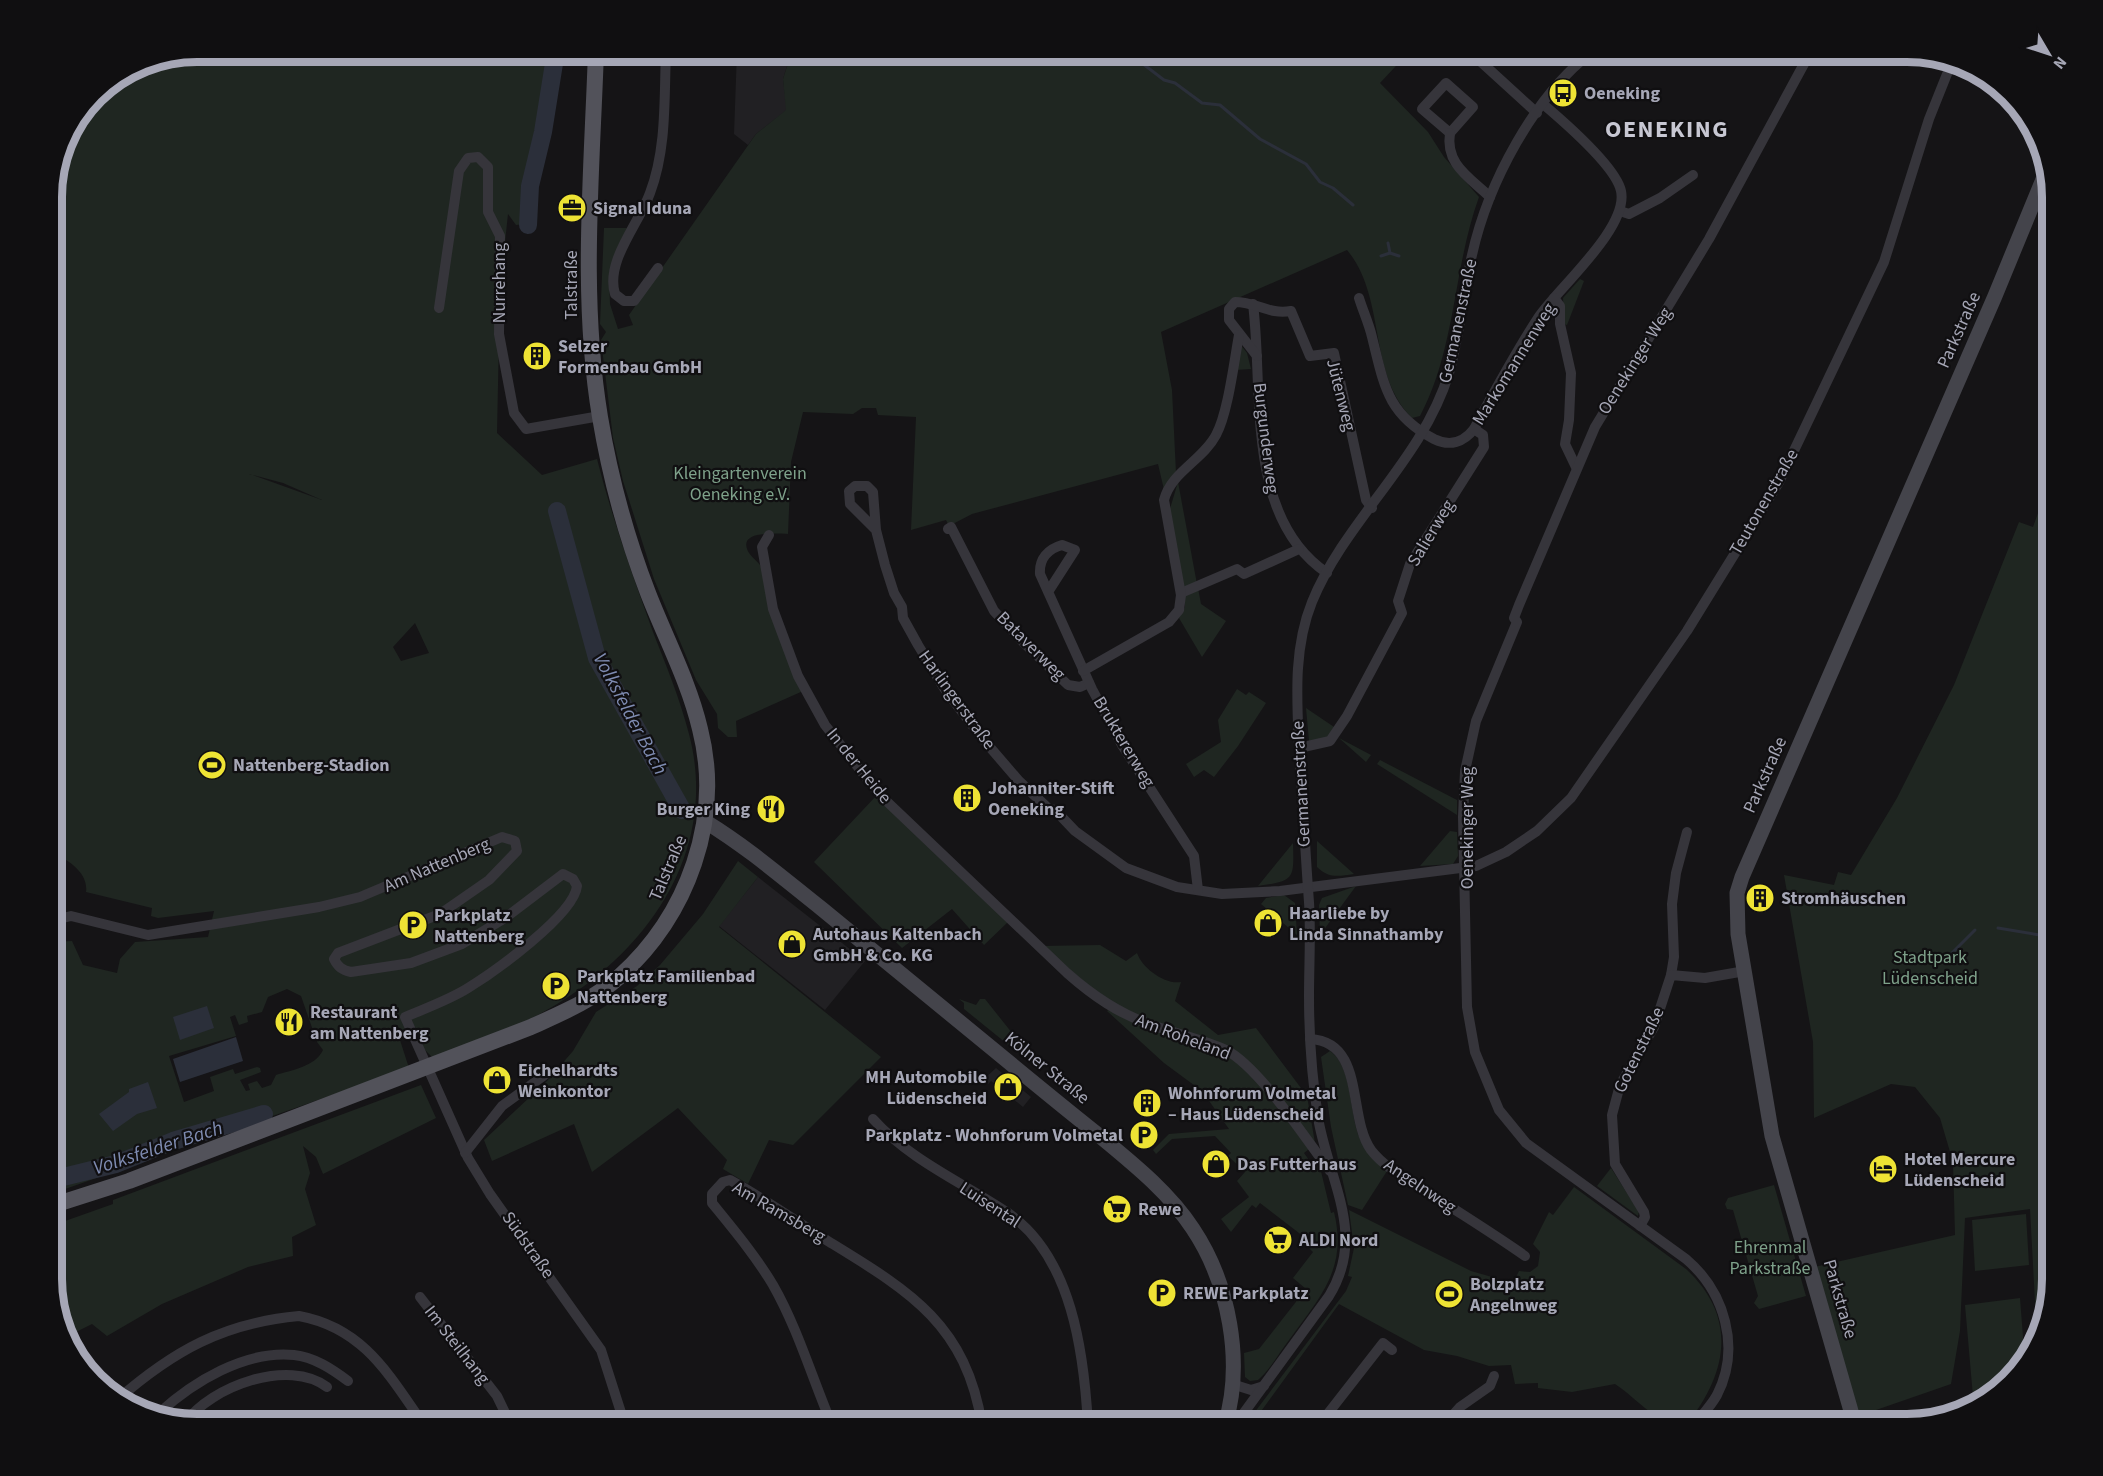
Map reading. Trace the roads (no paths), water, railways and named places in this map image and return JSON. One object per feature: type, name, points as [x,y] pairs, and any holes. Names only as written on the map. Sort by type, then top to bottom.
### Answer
[{"type":"main road","name":"Talstraße","points":[[62,1202],[129,1181],[571,1010],[620,977],[656,937],[668,919],[692,870],[706,822],[706,759],[700,729],[630,543],[619,505],[593,371],[589,285],[596,62]]},
{"type":"street","points":[[1482,61],[1540,108],[1614,173],[1622,193],[1620,211],[1629,214],[1693,175]]},
{"type":"street","name":"Germanenstraße","points":[[1244,1414],[1327,1301],[1343,1271],[1347,1252],[1347,1232],[1320,1124],[1310,1038],[1307,888],[1296,699],[1300,649],[1310,610],[1327,573],[1424,433],[1440,401],[1452,364],[1472,256],[1490,197],[1505,164],[1540,108],[1582,61]]},
{"type":"street","name":"Oenekinger Weg","points":[[1703,1414],[1713,1401],[1723,1380],[1728,1346],[1724,1316],[1714,1291],[1702,1274],[1640,1226],[1534,1150],[1506,1121],[1491,1095],[1475,1052],[1467,1010],[1465,771],[1476,721],[1576,467],[1613,393],[1727,208],[1806,61]]},
{"type":"street","points":[[658,268],[634,301],[624,301],[615,294],[613,282],[618,255],[639,220],[657,172],[662,144],[666,62]]},
{"type":"street","name":"Teutonenstraße","points":[[1465,867],[1482,865],[1530,837],[1571,798],[1709,598],[1760,514],[1799,442],[1815,403],[1884,262],[1929,119],[1949,69]]},
{"type":"street","points":[[1450,133],[1422,110],[1446,83],[1473,107],[1450,133],[1447,146],[1453,161],[1490,197]]},
{"type":"street","name":"Nurrehang","points":[[439,308],[459,171],[468,158],[478,157],[488,166],[488,212],[500,236],[499,334],[514,413],[526,429],[600,416]]},
{"type":"street","name":"Parkstraße","points":[[1852,1414],[1772,1136],[1738,934],[1737,904],[1742,877],[1999,288],[2041,185]]},
{"type":"street","name":"Markomannenweg","points":[[1359,298],[1388,398],[1399,413],[1437,441],[1451,443],[1464,440],[1474,429],[1537,320],[1583,267],[1620,211]]},
{"type":"street","points":[[1554,298],[1560,306],[1560,324],[1571,373],[1569,420],[1564,444],[1576,467]]},
{"type":"street","points":[[1253,304],[1235,302],[1229,309],[1228,320],[1257,356]]},
{"type":"street","name":"Burgunderweg","points":[[1253,304],[1264,455],[1273,499],[1299,549],[1310,561],[1327,573]]},
{"type":"street","name":"Jütenweg","points":[[1253,304],[1277,314],[1291,311],[1311,356],[1334,353],[1366,500],[1372,508]]},
{"type":"street","points":[[1083,671],[1169,622],[1179,609],[1181,593],[1164,500],[1170,486],[1204,452],[1218,433],[1239,335]]},
{"type":"street","name":"Salierweg","points":[[1299,748],[1330,741],[1340,729],[1360,694],[1402,613],[1398,601],[1410,564],[1484,447],[1482,435],[1474,429]]},
{"type":"street","name":"Bataverweg","points":[[948,529],[951,527],[994,611],[1010,629],[1068,685],[1080,687],[1089,682]]},
{"type":"street","name":"Harlingerstraße","points":[[876,530],[894,593],[901,603],[903,618],[967,720],[1010,771],[1047,807],[1055,810],[1075,831],[1126,868],[1178,887],[1234,895],[1307,888],[1465,867]]},
{"type":"street","name":"In der Heide","points":[[769,536],[762,547],[773,609],[798,676],[825,725],[877,792],[1040,947]]},
{"type":"street","points":[[1181,593],[1237,569],[1244,574],[1299,549]]},
{"type":"street","name":"Bruktererweg","points":[[1048,592],[1083,671],[1122,745],[1194,856],[1198,890]]},
{"type":"street","name":"Kölner Straße","points":[[706,822],[746,849],[832,918],[1105,1141],[1168,1197],[1193,1228],[1220,1283],[1230,1337],[1233,1384],[1228,1414]]},
{"type":"street","name":"Gotenstraße","points":[[1640,1226],[1645,1216],[1644,1212],[1624,1182],[1613,1158],[1611,1115],[1620,1085],[1654,1027],[1671,975],[1674,957],[1672,904],[1676,873],[1687,832]]},
{"type":"street","name":"Am Nattenberg","points":[[62,918],[70,916],[148,935],[319,908],[360,897],[502,837],[510,838],[517,845],[511,858],[489,880],[440,915],[388,936],[342,950],[334,959],[343,970],[351,972],[411,963],[462,944],[505,918],[563,874],[573,879],[577,886],[574,899],[554,922],[514,955],[467,989],[405,1017],[426,1066]]},
{"type":"street","name":"Am Roheland","points":[[1040,947],[1079,984],[1112,1008],[1154,1026],[1211,1044],[1242,1062],[1265,1086],[1332,1174]]},
{"type":"street","points":[[1671,975],[1705,978],[1745,971]]},
{"type":"street","name":"Angelnweg","points":[[1310,1038],[1320,1039],[1332,1045],[1345,1060],[1352,1077],[1362,1131],[1378,1158],[1525,1256]]},
{"type":"street","name":"Südstraße","points":[[426,1066],[465,1153],[490,1194],[601,1350],[621,1414]]},
{"type":"street","points":[[465,1153],[502,1106],[546,1074]]},
{"type":"street","name":"Luisental","points":[[873,1119],[928,1165],[1008,1214],[1043,1248],[1063,1287],[1072,1319],[1087,1414]]},
{"type":"street","name":"Am Ramsberg","points":[[828,1414],[789,1318],[772,1284],[750,1248],[712,1203],[712,1194],[723,1182],[730,1180],[772,1205],[913,1296],[931,1314],[957,1349],[974,1388],[980,1414]]},
{"type":"street","name":"Im Steilhang","points":[[420,1297],[497,1396],[506,1414]]},
{"type":"street","points":[[125,1394],[156,1367],[212,1335],[252,1324],[299,1316],[312,1318],[352,1336],[371,1352],[416,1414]]},
{"type":"street","points":[[1328,1414],[1383,1343],[1392,1350]]},
{"type":"street","points":[[162,1410],[181,1392],[215,1373],[257,1359],[294,1355],[328,1366],[348,1381]]},
{"type":"street","points":[[1454,1414],[1490,1386],[1494,1376]]},
{"type":"street","points":[[191,1414],[213,1398],[252,1380],[268,1377],[308,1377],[316,1378],[327,1387]]},
{"type":"street","points":[[1233,1384],[1251,1390],[1264,1386]]},
{"type":"street","points":[[1231,1402],[1244,1405],[1253,1402]]},
{"type":"waterway","points":[[1140,61],[1164,80],[1175,83],[1202,103],[1220,105],[1260,139],[1306,164],[1320,182],[1333,188],[1353,205]]},
{"type":"waterway","name":"Volksfelder Bach","points":[[528,225],[530,186],[543,132],[554,62]]},
{"type":"waterway","points":[[1388,243],[1390,253],[1399,256]]},
{"type":"waterway","points":[[1381,256],[1390,253]]},
{"type":"waterway","name":"Volksfelder Bach","points":[[557,511],[597,658],[682,810]]},
{"type":"waterway","name":"Volksfelder Bach","points":[[622,705],[636,715]]},
{"type":"waterway","points":[[1998,928],[2042,935]]},
{"type":"waterway","points":[[1944,961],[1975,930]]},
{"type":"waterway","name":"Volksfelder Bach","points":[[62,1177],[116,1164],[173,1141],[264,1114]]},
{"type":"place","name":"Oeneking","points":[[1563,93]]},
{"type":"place","name":"Signal Iduna","points":[[572,208]]},
{"type":"place","name":"Selzer Formenbau GmbH","points":[[537,356]]},
{"type":"place","name":"Nattenberg-Stadion","points":[[212,765]]},
{"type":"place","name":"Johanniter-Stift Oeneking","points":[[967,798]]},
{"type":"place","name":"Burger King","points":[[771,809]]},
{"type":"place","name":"Stromhäuschen","points":[[1760,898]]},
{"type":"place","name":"Haarliebe by Linda Sinnathamby","points":[[1268,923]]},
{"type":"place","name":"Parkplatz Nattenberg","points":[[413,925]]},
{"type":"place","name":"Autohaus Kaltenbach GmbH & Co. KG","points":[[792,944]]},
{"type":"place","name":"Parkplatz Familienbad Nattenberg","points":[[556,986]]},
{"type":"place","name":"Restaurant am Nattenberg","points":[[289,1022]]},
{"type":"place","name":"Eichelhardts Weinkontor","points":[[497,1080]]},
{"type":"place","name":"MH Automobile Lüdenscheid","points":[[1008,1087]]},
{"type":"place","name":"Wohnforum Volmetal – Haus Lüdenscheid","points":[[1147,1103]]},
{"type":"place","name":"Parkplatz - Wohnforum Volmetal","points":[[1144,1135]]},
{"type":"place","name":"Das Futterhaus","points":[[1216,1164]]},
{"type":"place","name":"Hotel Mercure Lüdenscheid","points":[[1883,1169]]},
{"type":"place","name":"Rewe","points":[[1117,1209]]},
{"type":"place","name":"ALDI Nord","points":[[1278,1240]]},
{"type":"place","name":"REWE Parkplatz","points":[[1162,1293]]},
{"type":"place","name":"Bolzplatz Angelnweg","points":[[1449,1294]]},
{"type":"district","name":"OENEKING","points":[[1667,129]]},
{"type":"park label","name":"Kleingartenverein Oeneking e.V.","points":[[740,483]]},
{"type":"park label","name":"Stadtpark Lüdenscheid","points":[[1930,967]]},
{"type":"park label","name":"Ehrenmal Parkstraße","points":[[1770,1257]]}]
